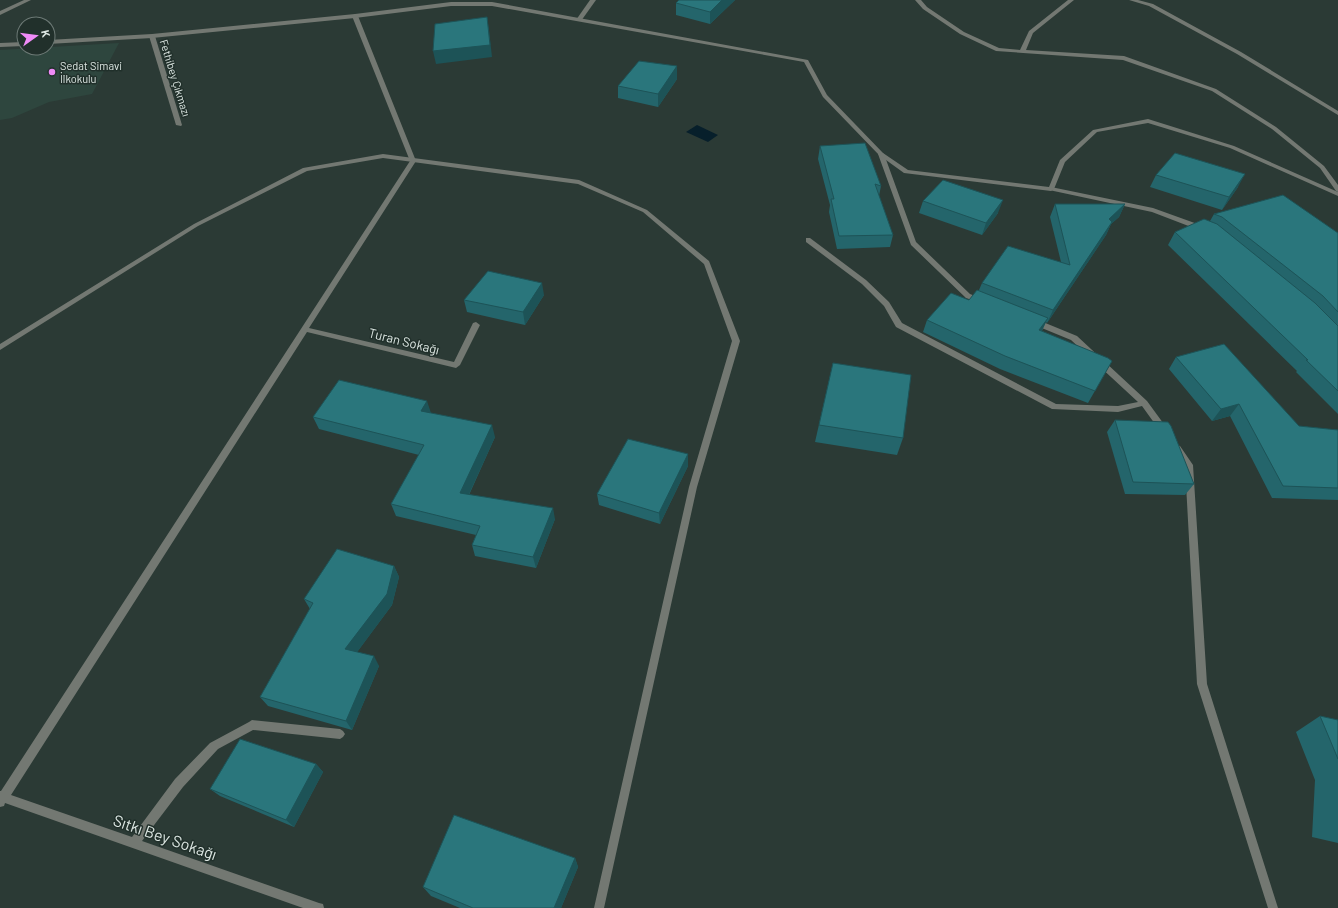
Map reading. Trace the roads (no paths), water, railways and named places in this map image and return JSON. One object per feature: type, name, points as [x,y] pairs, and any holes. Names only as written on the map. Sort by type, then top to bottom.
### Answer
[{"type":"street","points":[[0,13],[28,0]]},
{"type":"street","points":[[579,20],[593,0]]},
{"type":"street","points":[[918,0],[925,8],[962,33],[998,50],[1124,58],[1214,90],[1274,128],[1322,167],[1338,190]]},
{"type":"street","points":[[1022,52],[1031,32],[1071,0]]},
{"type":"street","points":[[1132,0],[1151,5],[1239,52],[1338,113]]},
{"type":"street","points":[[56,42],[152,36],[355,16],[451,4],[492,4],[806,61],[825,96],[882,154],[906,172],[1051,189],[1152,210],[1204,230]]},
{"type":"street","points":[[355,16],[414,160]]},
{"type":"street","name":"Fethibey Çıkmazı","points":[[152,36],[178,125]]},
{"type":"street","points":[[0,45],[16,44]]},
{"type":"street","points":[[1051,189],[1062,161],[1095,131],[1148,121],[1232,147],[1338,194]]},
{"type":"street","points":[[882,154],[913,243],[968,296],[989,304]]},
{"type":"street","points":[[0,347],[196,225],[305,169],[383,156],[579,182],[645,210],[707,263],[736,341],[693,487],[599,908]]},
{"type":"street","points":[[1,798],[414,160]]},
{"type":"street","points":[[808,240],[864,282],[888,304],[899,325],[1055,407],[1118,409],[1144,403]]},
{"type":"street","points":[[1024,318],[1074,338],[1144,403],[1189,465],[1202,684],[1273,908]]},
{"type":"street","name":"Turan Sokağı","points":[[304,329],[456,365],[476,325]]},
{"type":"street","points":[[134,843],[179,782],[214,746],[252,725],[340,734]]},
{"type":"street","name":"Sıtkı Bey Sokağı","points":[[1,798],[319,908]]},
{"type":"water","points":[[697,125],[718,135],[708,142],[686,132]]},
{"type":"place","name":"Sedat Simavi İlkokulu","points":[[52,72]]}]
